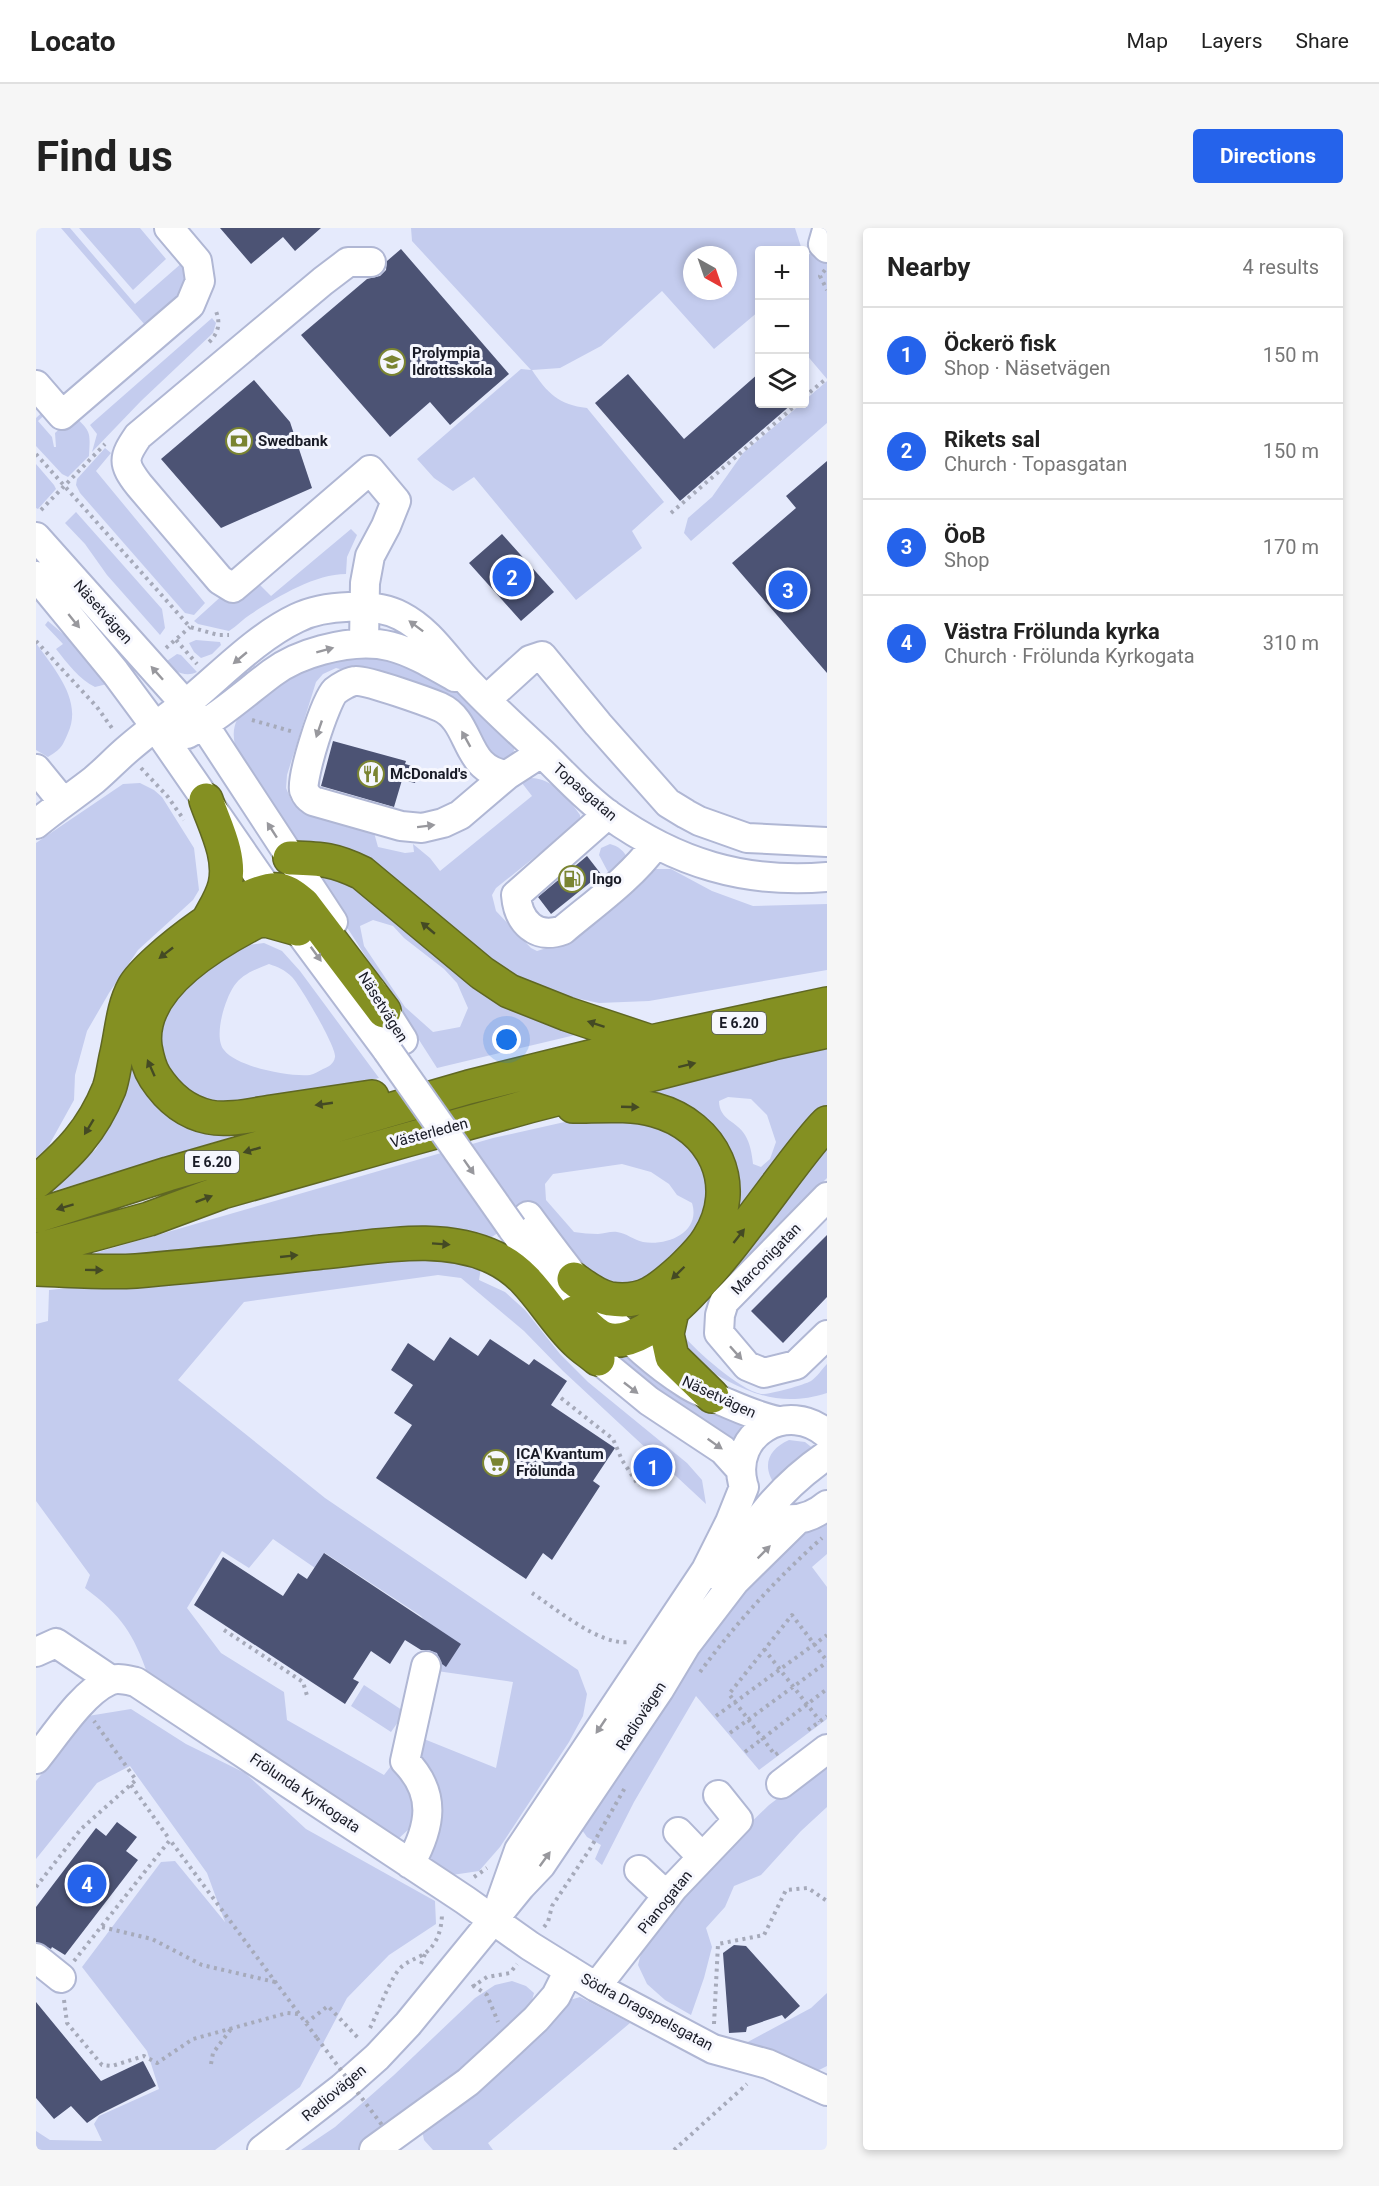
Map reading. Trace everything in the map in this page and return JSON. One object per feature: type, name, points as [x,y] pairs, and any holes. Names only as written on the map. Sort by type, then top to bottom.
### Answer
[{"type":"highway","points":[[206,800],[225,855],[226,869],[225,885],[207,923]]},
{"type":"highway","points":[[290,858],[340,862],[362,873],[482,973],[509,991],[567,1014],[651,1042]]},
{"type":"highway","points":[[36,1182],[67,1155],[88,1130],[109,1088],[127,1004],[145,971],[207,923],[244,899],[278,890],[292,895],[303,903],[384,1011]]},
{"type":"highway","points":[[298,929],[266,920],[257,921],[198,958],[169,982],[156,997],[147,1020],[145,1048],[152,1072],[171,1097],[185,1109],[210,1117],[226,1117],[249,1116],[382,1096],[469,1087]]},
{"type":"highway","name":"E 6.20","points":[[36,1216],[179,1171],[469,1087],[651,1042],[827,1004]]},
{"type":"highway","name":"Västerleden","points":[[36,1250],[149,1219],[222,1192],[529,1106],[827,1031]]},
{"type":"highway","points":[[529,1106],[638,1107],[665,1113],[690,1126],[715,1154],[722,1176],[720,1212],[710,1237],[701,1251],[658,1290],[634,1299],[608,1299],[594,1293],[572,1294],[594,1333],[606,1339],[629,1339],[651,1328],[672,1311],[718,1263],[789,1168],[827,1123]]},
{"type":"highway","points":[[36,1269],[133,1271],[384,1246],[452,1245],[488,1255],[512,1268],[525,1279],[576,1342],[598,1359]]},
{"type":"highway","points":[[672,1311],[667,1334],[672,1357],[712,1396]]},
{"type":"street","points":[[36,385],[62,415],[190,304],[200,281],[197,261],[169,228]]},
{"type":"street","points":[[364,643],[365,583],[370,556],[396,501],[370,470],[233,588],[220,580],[139,484],[128,470],[125,460],[138,436],[323,281],[348,262],[371,262]]},
{"type":"street","name":"Näsetvägen","points":[[38,524],[204,725],[332,920],[384,1011],[395,1045]]},
{"type":"street","name":"Näsetvägen","points":[[36,576],[115,672],[162,735],[269,891],[298,929],[395,1045],[572,1294],[578,1330],[598,1359],[649,1401],[723,1449],[743,1478],[749,1496],[764,1512]]},
{"type":"street","name":"Topasgatan","points":[[162,735],[185,704],[274,631],[298,617],[320,610],[364,608],[388,610],[418,626],[478,692],[608,814],[655,845],[705,865],[737,874],[765,878],[827,877]]},
{"type":"street","name":"Topasgatan","points":[[162,735],[204,725],[297,657],[342,645],[381,643],[399,649],[425,659],[478,692]]},
{"type":"street","points":[[478,692],[530,660],[542,656],[668,803],[699,821],[747,838],[827,842]]},
{"type":"street","points":[[507,775],[496,774],[486,769],[477,759],[453,717],[442,708],[356,681],[335,691],[327,705],[305,772],[304,788],[306,795],[313,801],[401,826],[422,828],[443,824],[460,815],[507,775],[542,753]]},
{"type":"street","points":[[36,824],[94,780],[162,735]]},
{"type":"street","points":[[36,769],[63,802]]},
{"type":"street","points":[[608,814],[516,895],[522,918],[538,932],[552,934],[563,930],[627,876],[645,859],[655,845]]},
{"type":"street","name":"Marconigatan","points":[[827,1197],[724,1302],[720,1315],[719,1334],[747,1366],[764,1373],[796,1365],[827,1335]]},
{"type":"street","name":"Näsetvägen","points":[[629,1339],[646,1355],[686,1384],[758,1417],[808,1422],[827,1434]]},
{"type":"street","points":[[786,1420],[827,1410]]},
{"type":"street","name":"Radiovägen","points":[[494,1920],[519,1850],[706,1570],[730,1522],[743,1478],[745,1451],[756,1434],[766,1426],[786,1420]]},
{"type":"street","points":[[687,1645],[712,1593],[764,1512],[786,1488],[827,1455]]},
{"type":"street","name":"Radiovägen","points":[[262,2150],[342,2088],[372,2062],[408,2024],[541,1865],[687,1645],[735,1581],[797,1520],[809,1517],[827,1505]]},
{"type":"street","points":[[764,1512],[785,1520],[797,1520]]},
{"type":"street","points":[[634,1678],[712,1593]]},
{"type":"street","name":"Frölunda Kyrkogata","points":[[36,1652],[56,1643],[111,1680],[126,1679],[136,1682],[494,1920]]},
{"type":"street","points":[[410,1863],[423,1841],[427,1810],[426,1792],[417,1774],[405,1761],[426,1666]]},
{"type":"street","points":[[36,1759],[45,1730],[80,1706],[97,1688],[111,1680]]},
{"type":"street","points":[[781,1784],[827,1749]]},
{"type":"street","name":"Pianogatan","points":[[596,1987],[667,1896],[738,1820],[718,1795]]},
{"type":"street","points":[[678,1832],[702,1857]]},
{"type":"street","points":[[639,1870],[667,1896]]},
{"type":"street","name":"Södra Dragspelsgatan","points":[[494,1920],[530,1946],[596,1987],[713,2049],[768,2064],[827,2091]]},
{"type":"street","points":[[36,1958],[61,1978]]},
{"type":"street","name":"Södra Dragspelsgatan","points":[[378,2137],[468,2082],[536,2019],[556,1996],[569,1970]]},
{"type":"path","points":[[826,248],[820,276],[827,290]]},
{"type":"path","points":[[809,393],[827,378]]},
{"type":"path","points":[[671,513],[792,408]]},
{"type":"path","points":[[38,524],[65,486]]},
{"type":"path","points":[[561,1398],[613,1439],[622,1460],[639,1486]]},
{"type":"path","points":[[699,1673],[733,1629],[792,1564],[827,1533]]},
{"type":"path","points":[[532,1593],[595,1634],[622,1643],[632,1642]]},
{"type":"path","points":[[730,1733],[749,1720],[794,1687],[827,1661],[792,1615],[729,1694],[749,1720],[762,1739],[775,1755],[784,1748]]},
{"type":"path","points":[[224,1630],[303,1682],[308,1699]]},
{"type":"path","points":[[716,1716],[827,1635]]},
{"type":"path","points":[[765,1649],[820,1721]]},
{"type":"path","points":[[745,1752],[827,1689]]},
{"type":"path","points":[[36,1887],[81,1829],[136,1780],[93,1720],[80,1706]]},
{"type":"path","points":[[802,1735],[827,1716]]},
{"type":"path","points":[[504,2049],[498,2023],[487,1995],[474,1986],[487,1977],[510,1973],[548,1922],[552,1906],[590,1849],[632,1776]]},
{"type":"path","points":[[131,1785],[317,2038],[378,2137]]},
{"type":"path","points":[[170,1840],[61,1978],[67,2023],[102,2066],[112,2066],[144,2056],[157,2063],[193,2039],[287,2013],[299,2014]]},
{"type":"path","points":[[713,2049],[718,1944],[764,1935],[786,1890],[808,1888],[827,1901]]},
{"type":"path","points":[[421,1964],[440,1933],[442,1911],[454,1893]]},
{"type":"path","points":[[102,1927],[152,1939],[202,1965],[276,1983]]},
{"type":"path","points":[[306,2023],[328,2006],[360,2041],[398,1971],[408,1961],[426,1953]]},
{"type":"path","points":[[378,2010],[384,2008]]},
{"type":"path","points":[[211,2064],[213,2053],[232,2028]]},
{"type":"path","points":[[329,2072],[344,2059]]},
{"type":"path","points":[[674,2150],[768,2064]]},
{"type":"shaded area","points":[[61,228],[70,228],[135,304],[183,262],[189,287],[145,325]]},
{"type":"shaded area","points":[[79,228],[140,228],[166,259],[133,290]]},
{"type":"shaded area","points":[[411,228],[795,228],[801,246],[755,246],[755,314],[714,349],[662,291],[601,346],[560,368],[532,370],[543,385],[561,401],[587,408],[664,502],[632,531],[642,548],[576,600],[474,477],[453,491],[434,478],[417,459],[521,369],[531,370],[412,241]]},
{"type":"shaded area","points":[[816,250],[827,263],[827,379],[809,358],[809,254]]},
{"type":"shaded area","points":[[212,318],[216,323],[213,333],[141,401],[92,452],[97,434],[90,425]]},
{"type":"shaded area","points":[[827,381],[827,423],[691,541],[684,533],[688,518],[712,497],[743,453],[796,408],[809,408],[809,397]]},
{"type":"shaded area","points":[[48,407],[50,410],[38,421],[52,437],[54,447],[56,447],[55,433],[74,416],[89,433],[89,456],[68,477],[62,474],[36,446],[36,418]]},
{"type":"shaded area","points":[[105,448],[111,453],[96,471],[205,603],[194,615],[185,613],[80,493],[76,485],[77,479]]},
{"type":"shaded area","points":[[36,464],[56,489],[38,509],[36,508]]},
{"type":"shaded area","points":[[76,512],[162,609],[165,628],[160,635],[65,523]]},
{"type":"shaded area","points":[[351,529],[357,535],[347,557],[346,574],[309,582],[284,594],[261,607],[229,631],[194,621],[226,592],[244,593],[260,585],[271,596]]},
{"type":"shaded area","points":[[48,621],[76,645],[107,684],[95,687],[74,670],[56,649],[63,644],[45,625]]},
{"type":"shaded area","points":[[196,640],[220,642],[221,645],[212,654],[201,658],[189,643]]},
{"type":"shaded area","points":[[36,643],[64,685],[72,709],[72,721],[64,742],[48,757],[36,750]]},
{"type":"shaded area","points":[[372,651],[446,680],[515,744],[513,752],[507,760],[494,762],[440,695],[336,668],[323,674],[316,682],[287,775],[286,788],[292,802],[373,829],[378,847],[405,853],[414,852],[413,844],[430,858],[440,871],[532,796],[522,783],[523,779],[541,779],[563,794],[580,815],[580,820],[496,888],[492,895],[496,911],[531,948],[537,951],[550,947],[644,873],[653,869],[671,869],[712,891],[753,906],[827,904],[827,970],[649,1001],[599,1003],[551,993],[500,972],[290,837],[237,754],[234,736],[236,722],[242,713],[261,697],[312,662]]},
{"type":"shaded area","points":[[177,654],[181,655],[197,672],[184,674],[164,663]]},
{"type":"shaded area","points":[[140,783],[162,797],[194,848],[199,890],[193,900],[138,950],[109,993],[87,1031],[75,1075],[74,1100],[48,1147],[36,1158],[36,843],[123,784]]},
{"type":"shaded area","points":[[610,844],[621,849],[628,860],[613,875],[608,872],[599,855],[601,848]]},
{"type":"shaded area","points":[[309,868],[324,869],[592,1031],[437,1068]],"holes":[[[373,920],[393,926],[404,938],[444,969],[457,983],[468,1008],[460,1027],[433,1032],[405,1007],[364,946],[360,926]]]},
{"type":"shaded area","points":[[264,943],[282,951],[300,971],[379,1078],[264,1104],[209,1103],[173,1080],[159,1048],[161,1016],[195,976],[248,945]],"holes":[[[269,964],[287,972],[296,982],[334,1051],[335,1057],[332,1063],[312,1075],[290,1074],[251,1066],[231,1056],[221,1044],[222,1018],[234,986],[250,972]]]},
{"type":"shaded area","points":[[827,1048],[827,1106],[803,1130],[734,1230],[735,1200],[647,1096],[649,1090]],"holes":[[[728,1097],[751,1099],[767,1115],[776,1142],[770,1159],[761,1167],[753,1164],[745,1135],[725,1116],[719,1101]]]},
{"type":"shaded area","points":[[137,1068],[258,1129],[51,1192],[96,1149],[114,1115],[127,1070]]},
{"type":"shaded area","points":[[578,1119],[657,1120],[705,1160],[708,1206],[705,1216],[679,1253],[656,1274],[635,1286],[598,1284],[535,1210],[490,1238],[489,1247],[128,1261],[74,1259],[493,1138]],"holes":[[[622,1164],[651,1172],[669,1184],[677,1195],[692,1203],[694,1213],[687,1229],[680,1235],[662,1242],[643,1242],[617,1232],[598,1234],[574,1232],[546,1200],[545,1184],[553,1174]]]},
{"type":"shaded area","points":[[827,1133],[827,1178],[693,1312],[683,1335],[708,1360],[731,1378],[761,1394],[811,1381],[827,1364],[827,1393],[807,1398],[771,1397],[755,1393],[739,1387],[690,1360],[678,1321]]},
{"type":"shaded area","points":[[361,1258],[482,1261],[479,1280],[505,1292],[525,1310],[560,1354],[588,1382],[687,1463],[702,1480],[706,1504],[563,1371],[524,1331],[461,1278],[438,1275],[244,1302],[178,1380],[325,1498],[578,1670],[587,1694],[583,1716],[569,1742],[500,1847],[479,1871],[452,1875],[429,1861],[421,1760],[424,1739],[496,1768],[513,1682],[437,1671],[429,1654],[420,1646],[431,1628],[421,1616],[325,1553],[315,1568],[273,1539],[249,1568],[222,1551],[187,1608],[221,1653],[284,1692],[287,1720],[384,1775],[394,1762],[410,1783],[415,1807],[411,1827],[396,1841],[148,1675],[125,1626],[85,1588],[90,1575],[36,1501],[36,1324],[48,1321],[49,1290]]},
{"type":"shaded area","points":[[605,1347],[620,1349],[655,1379],[701,1409],[754,1427],[737,1450],[660,1396]]},
{"type":"shaded area","points":[[789,1440],[805,1442],[815,1450],[775,1485],[768,1471],[769,1458],[776,1448]]},
{"type":"shaded area","points":[[827,1520],[827,1554],[812,1567],[827,1587],[827,1719],[759,1770],[696,1696],[634,1802],[602,1865],[595,1859],[601,1845],[587,1837],[582,1830],[661,1705],[747,1585],[781,1543]]},
{"type":"shaded area","points":[[364,1685],[405,1712],[391,1732],[351,1706]]},
{"type":"shaded area","points":[[131,1709],[186,1744],[245,1773],[306,1829],[435,1901],[436,1924],[389,1955],[347,1998],[300,2087],[215,2150],[36,2150],[36,2131],[50,2140],[102,2141],[94,2124],[99,2116],[159,2089],[147,2051],[82,1967],[161,1862],[175,1861],[225,1922],[207,1873],[130,1766],[97,1783],[36,1859],[36,1781],[88,1716]]},
{"type":"shaded area","points":[[827,1761],[827,1807],[801,1831],[761,1875],[734,1886],[725,1907],[706,1928],[712,1947],[691,2015],[665,2000],[647,1984],[638,1965],[645,1938],[708,1864],[769,1805]]},
{"type":"shaded area","points":[[512,1981],[526,1986],[534,1993],[531,2004],[490,2045],[364,2147],[360,2150],[301,2150],[335,2127],[475,1998],[495,1985]]},
{"type":"shaded area","points":[[827,1993],[827,2066],[817,2071],[744,2044],[811,2008]]},
{"type":"shaded area","points":[[580,1997],[630,2023],[488,2143],[493,2150],[433,2150],[424,2140],[422,2130],[563,2002]]},
{"type":"building","points":[[220,228],[321,228],[295,251],[283,237],[251,264]]},
{"type":"building","points":[[401,249],[509,374],[450,425],[430,402],[390,437],[301,335],[367,279],[380,276],[386,270],[387,261]]},
{"type":"building","points":[[628,374],[684,439],[755,377],[755,408],[787,408],[680,501],[595,403]]},
{"type":"building","name":"Swedbank","points":[[254,380],[290,422],[312,488],[221,528],[161,459]]},
{"type":"building","points":[[827,461],[827,673],[732,563],[796,508],[786,496]]},
{"type":"building","points":[[502,534],[554,592],[521,621],[469,563]]},
{"type":"building","name":"McDonald's","points":[[333,741],[406,761],[405,764],[419,768],[415,783],[402,780],[394,807],[321,786]]},
{"type":"building","points":[[587,856],[601,874],[551,914],[538,897]]},
{"type":"building","points":[[827,1235],[827,1297],[783,1343],[751,1311]]},
{"type":"building","name":"ICA Kvantum Frölunda","points":[[450,1337],[478,1356],[490,1339],[529,1365],[534,1359],[567,1381],[551,1405],[615,1448],[593,1481],[600,1486],[552,1560],[543,1553],[526,1579],[376,1478],[412,1425],[394,1413],[413,1385],[391,1370],[408,1343],[434,1361]]},
{"type":"building","points":[[324,1553],[461,1644],[446,1667],[437,1653],[421,1650],[405,1640],[390,1664],[371,1651],[353,1679],[359,1682],[345,1704],[194,1605],[223,1557],[283,1596],[298,1573],[307,1579]]},
{"type":"building","points":[[117,1822],[137,1837],[126,1851],[138,1860],[65,1955],[52,1947],[51,1949],[36,1942],[36,1907],[96,1828],[106,1836]]},
{"type":"building","points":[[734,1945],[746,1946],[800,2006],[785,2019],[782,2015],[747,2027],[746,2032],[729,2033],[723,1953]]},
{"type":"building","points":[[36,2002],[101,2081],[143,2061],[156,2086],[87,2123],[71,2106],[54,2119],[36,2098]]},
{"type":"place","name":"Prolympia Idrottsskola","points":[[392,362]]},
{"type":"place","name":"Swedbank","points":[[239,441]]},
{"type":"place","name":"Rikets sal","points":[[512,577]]},
{"type":"place","name":"ÖoB","points":[[788,590]]},
{"type":"place","name":"McDonald's","points":[[371,774]]},
{"type":"place","name":"Ingo","points":[[572,879]]},
{"type":"place","name":"ICA Kvantum Frölunda","points":[[496,1463]]},
{"type":"place","name":"Öckerö fisk","points":[[653,1467]]},
{"type":"place","name":"Västra Frölunda kyrka","points":[[87,1884]]}]
